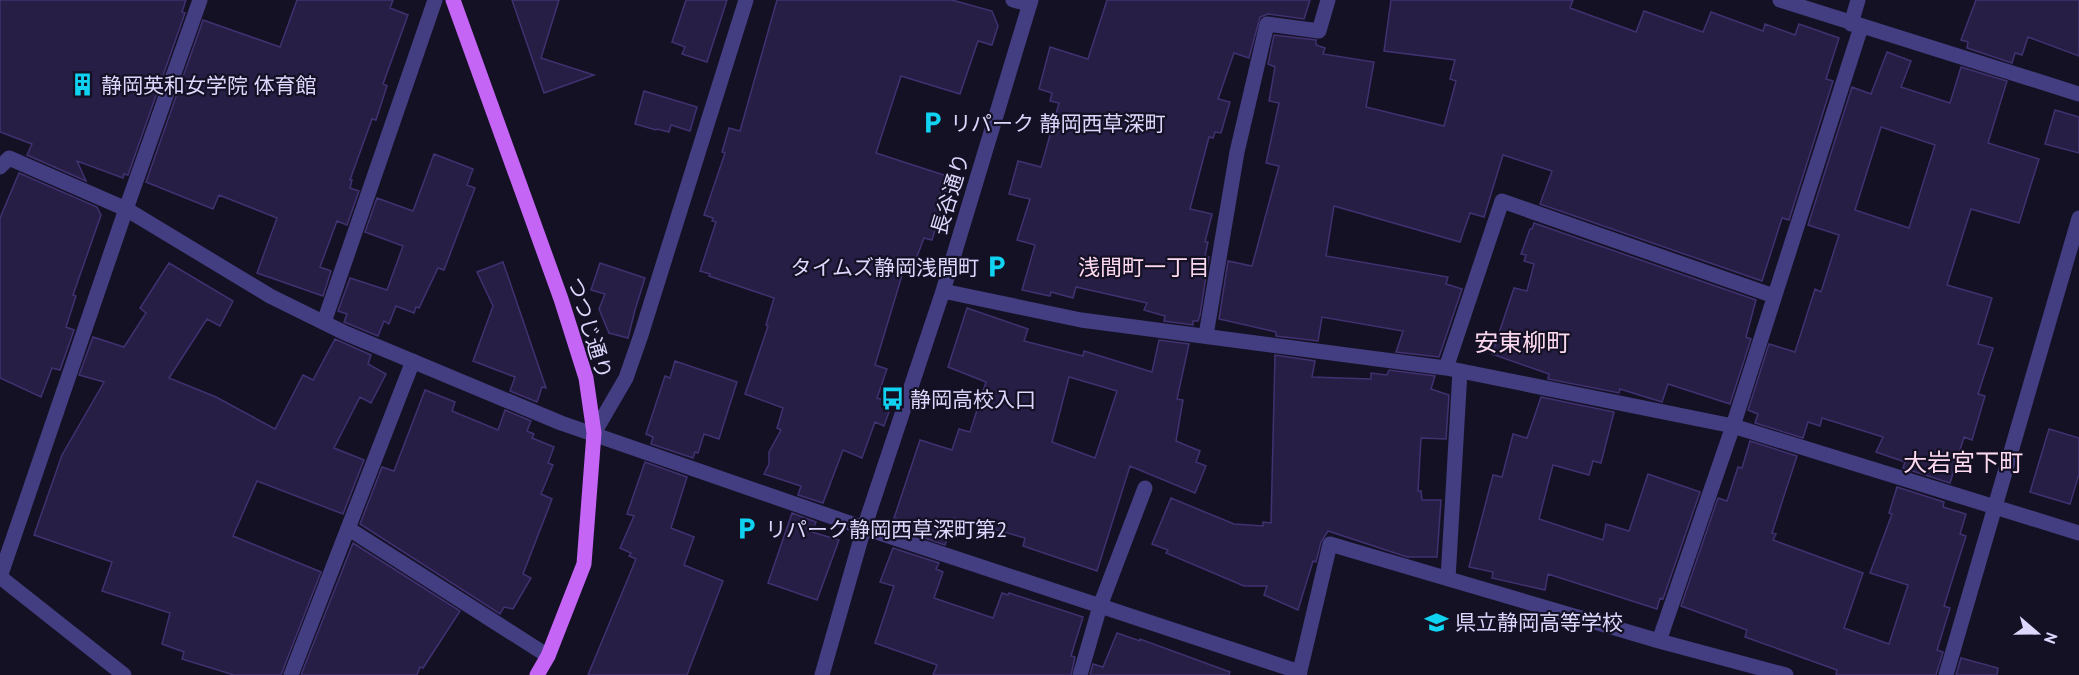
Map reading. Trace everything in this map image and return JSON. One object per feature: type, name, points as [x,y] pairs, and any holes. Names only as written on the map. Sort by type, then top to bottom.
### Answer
[{"type":"main road","name":"つつじ通り","points":[[453,0],[561,299],[586,378],[594,433],[584,564],[548,656],[537,675]]},
{"type":"street","points":[[124,675],[0,577],[200,0]]},
{"type":"street","points":[[324,322],[435,0]]},
{"type":"street","points":[[594,433],[626,378],[746,0]]},
{"type":"street","points":[[1013,0],[1031,2]]},
{"type":"street","points":[[1206,335],[1237,152],[1268,24],[1319,31],[1328,0]]},
{"type":"street","points":[[1780,0],[2079,94]]},
{"type":"street","points":[[1659,640],[1733,426],[1774,296],[1856,25],[1858,0]]},
{"type":"street","name":"長谷通り","points":[[822,675],[864,528],[943,291],[1031,2]]},
{"type":"street","points":[[0,167],[9,158],[126,209],[270,296],[324,322],[561,423],[864,528],[1300,673],[1330,544],[1786,675]]},
{"type":"street","points":[[1448,579],[1453,370],[1502,201],[1774,296]]},
{"type":"street","points":[[1946,675],[2079,218]]},
{"type":"street","points":[[943,291],[1081,320],[1453,370],[1733,426],[2079,533]]},
{"type":"street","points":[[291,675],[414,361]]},
{"type":"street","points":[[1080,675],[1100,606],[1145,488]]},
{"type":"street","points":[[349,529],[548,656]]},
{"type":"building","name":"静岡英和女学院 体育館","points":[[0,0],[186,0],[182,12],[185,13],[128,175],[124,174],[123,178],[77,161],[86,181],[27,155],[32,144],[0,132]]},
{"type":"building","points":[[297,0],[393,0],[390,8],[408,15],[383,84],[387,86],[376,120],[372,119],[350,180],[352,180],[350,188],[359,191],[347,225],[337,221],[320,267],[331,271],[323,296],[257,273],[277,218],[219,195],[213,209],[146,182],[203,20],[280,47]]},
{"type":"building","points":[[512,0],[559,0],[541,58],[594,75],[544,93]]},
{"type":"building","points":[[686,0],[727,0],[707,62],[682,54],[685,47],[672,42]]},
{"type":"building","points":[[777,0],[952,0],[992,11],[998,26],[992,45],[978,41],[960,94],[901,76],[876,153],[950,177],[932,240],[924,238],[910,275],[903,272],[875,365],[887,369],[877,398],[892,403],[884,426],[875,422],[862,458],[843,450],[823,503],[798,495],[801,486],[764,474],[769,464],[769,452],[781,430],[777,428],[783,408],[745,394],[768,326],[766,325],[774,298],[700,271],[716,222],[712,221],[713,218],[704,215],[725,153],[722,152],[729,128],[740,131]]},
{"type":"building","points":[[1107,0],[1310,0],[1304,19],[1268,14],[1260,17],[1249,58],[1234,53],[1218,99],[1230,102],[1221,133],[1215,132],[1213,138],[1209,137],[1190,209],[1212,214],[1205,242],[1208,242],[1205,256],[1209,257],[1200,315],[1198,321],[1193,321],[1193,325],[1164,321],[1165,316],[1144,310],[1147,303],[1076,287],[1073,298],[1051,292],[1050,296],[1022,290],[1035,245],[1017,240],[1030,199],[1009,194],[1018,161],[1041,167],[1059,103],[1050,101],[1052,93],[1039,89],[1050,47],[1088,59]]},
{"type":"building","points":[[1391,0],[1573,0],[1570,8],[1636,32],[1644,11],[1703,32],[1711,12],[1763,31],[1765,24],[1795,35],[1799,24],[1839,38],[1826,79],[1833,81],[1789,220],[1782,218],[1762,281],[1540,204],[1552,171],[1503,155],[1484,217],[1470,213],[1460,242],[1334,206],[1326,256],[1448,277],[1446,284],[1462,289],[1439,357],[1396,352],[1403,331],[1322,317],[1318,341],[1276,336],[1276,332],[1219,319],[1228,261],[1252,266],[1279,166],[1266,163],[1279,103],[1269,101],[1275,67],[1268,64],[1274,35],[1316,40],[1316,45],[1325,48],[1323,54],[1374,62],[1366,107],[1444,126],[1456,81],[1450,79],[1455,60],[1384,51]]},
{"type":"building","points":[[1976,0],[2079,0],[2079,56],[2028,37],[2022,55],[2015,53],[2012,63],[1967,48],[1968,42],[1961,40]]},
{"type":"building","points":[[1887,52],[1911,61],[1901,87],[1950,103],[1961,67],[2007,81],[1988,143],[2039,159],[2019,223],[1971,209],[1947,285],[1992,298],[1978,344],[1993,348],[1978,394],[1985,396],[1972,440],[1964,437],[1950,483],[1903,468],[1905,462],[1876,452],[1883,437],[1822,418],[1820,426],[1808,422],[1803,438],[1755,423],[1758,414],[1748,410],[1769,344],[1795,352],[1815,289],[1821,292],[1839,235],[1808,225],[1852,87],[1871,94]],"holes":[[[1881,127],[1935,145],[1909,228],[1855,210]]]},
{"type":"building","points":[[644,91],[697,107],[690,131],[671,125],[669,132],[635,124]]},
{"type":"building","points":[[2055,110],[2079,117],[2079,153],[2045,144]]},
{"type":"building","points":[[434,154],[473,169],[467,185],[475,188],[444,270],[438,268],[419,308],[416,307],[414,313],[396,306],[389,324],[384,321],[378,336],[344,322],[347,314],[338,311],[350,278],[387,290],[403,246],[365,232],[377,198],[413,211]]},
{"type":"building","points":[[19,173],[97,207],[101,215],[73,295],[76,296],[66,327],[74,330],[60,370],[52,368],[41,397],[0,378],[0,218]]},
{"type":"building","points":[[1534,223],[1756,300],[1746,337],[1751,339],[1730,404],[1668,384],[1662,402],[1620,389],[1619,393],[1548,379],[1549,374],[1492,354],[1514,288],[1527,291],[1534,264],[1524,261],[1526,255],[1521,254]]},
{"type":"building","points":[[503,262],[546,388],[542,387],[537,402],[510,391],[515,377],[473,361],[493,306],[477,272]]},
{"type":"building","points":[[169,263],[233,301],[220,326],[207,319],[169,378],[216,397],[275,429],[303,375],[313,380],[335,339],[371,355],[368,364],[386,374],[371,403],[360,397],[334,448],[364,460],[343,514],[257,481],[233,536],[321,572],[281,675],[234,675],[182,659],[184,652],[162,644],[170,613],[102,591],[112,562],[34,535],[62,455],[104,382],[79,375],[93,337],[124,347],[146,313],[140,308]]},
{"type":"building","points":[[600,263],[645,278],[628,338],[609,333],[599,309],[605,294],[591,290]]},
{"type":"building","points":[[967,308],[1028,329],[1024,341],[1083,356],[1084,351],[1152,372],[1159,340],[1189,344],[1177,399],[1183,400],[1176,441],[1200,451],[1196,462],[1206,466],[1195,493],[1130,466],[1097,571],[1023,546],[1025,538],[954,518],[945,545],[899,529],[903,521],[894,518],[920,440],[952,450],[959,429],[970,432],[986,382],[948,367]],"holes":[[[1069,377],[1117,391],[1095,458],[1052,442]]]},
{"type":"building","points":[[1275,355],[1315,361],[1312,377],[1371,379],[1371,373],[1387,375],[1389,370],[1435,376],[1431,389],[1449,395],[1446,439],[1421,438],[1418,491],[1421,491],[1422,500],[1441,500],[1437,557],[1407,557],[1328,531],[1321,542],[1316,562],[1313,561],[1298,610],[1264,595],[1267,586],[1244,586],[1166,553],[1168,550],[1152,544],[1171,498],[1234,524],[1263,526],[1263,522],[1271,523]]},
{"type":"building","points":[[675,361],[737,382],[719,439],[704,434],[698,453],[695,452],[693,458],[651,444],[653,437],[646,434],[665,376],[670,378]]},
{"type":"building","points":[[425,390],[455,402],[452,411],[498,430],[505,410],[531,421],[527,431],[534,434],[532,438],[554,447],[548,463],[553,465],[541,494],[552,499],[523,574],[531,578],[513,609],[504,607],[500,614],[360,524],[382,467],[394,471]]},
{"type":"building","points":[[1541,397],[1614,412],[1601,463],[1593,461],[1589,475],[1553,465],[1539,519],[1603,540],[1606,524],[1629,531],[1648,474],[1700,492],[1663,599],[1660,598],[1657,609],[1548,574],[1545,590],[1492,578],[1493,572],[1469,567],[1493,475],[1502,477],[1513,434],[1527,438]]},
{"type":"building","points":[[2049,429],[2079,438],[2079,474],[2070,504],[2030,492]]},
{"type":"building","points":[[1750,441],[1797,456],[1772,533],[1776,534],[1773,540],[1863,573],[1844,628],[1889,644],[1908,585],[1870,573],[1892,514],[1889,513],[1897,487],[1944,502],[1943,507],[1966,514],[1960,534],[1966,536],[1944,606],[1950,608],[1937,650],[1943,652],[1936,675],[1836,675],[1837,670],[1745,637],[1747,630],[1681,606],[1718,498],[1727,501],[1738,467],[1742,468]]},
{"type":"building","points":[[645,462],[687,477],[671,528],[694,537],[684,565],[723,581],[687,675],[588,675],[636,559],[629,556],[631,553],[620,548],[634,516],[627,514]]},
{"type":"building","points":[[792,513],[816,522],[812,532],[839,540],[817,600],[768,583]]},
{"type":"building","points":[[353,543],[460,611],[423,668],[420,667],[417,675],[301,675]]},
{"type":"building","points":[[893,548],[939,563],[936,569],[943,572],[934,598],[993,618],[1002,593],[1008,595],[1009,593],[1083,617],[1071,656],[1075,657],[1071,675],[933,675],[937,665],[875,643],[894,586],[880,582]]},
{"type":"building","points":[[1117,633],[1140,641],[1140,639],[1230,672],[1229,675],[1090,675],[1093,664],[1103,667]]},
{"type":"building","points":[[1961,658],[1998,668],[1997,675],[1956,675]]},
{"type":"place","name":"静岡英和女学院 体育館","points":[[83,85]]},
{"type":"place","name":"リパーク 静岡西草深町","points":[[932,123]]},
{"type":"place","name":"タイムズ静岡浅間町","points":[[997,267]]},
{"type":"place","name":"静岡高校入口","points":[[892,399]]},
{"type":"place","name":"リパーク静岡西草深町第2","points":[[747,529]]},
{"type":"place","name":"県立静岡高等学校","points":[[1437,622]]},
{"type":"district","name":"浅間町一丁目","points":[[1144,267]]},
{"type":"district","name":"安東柳町","points":[[1522,342]]},
{"type":"district","name":"大岩宮下町","points":[[1963,462]]}]
